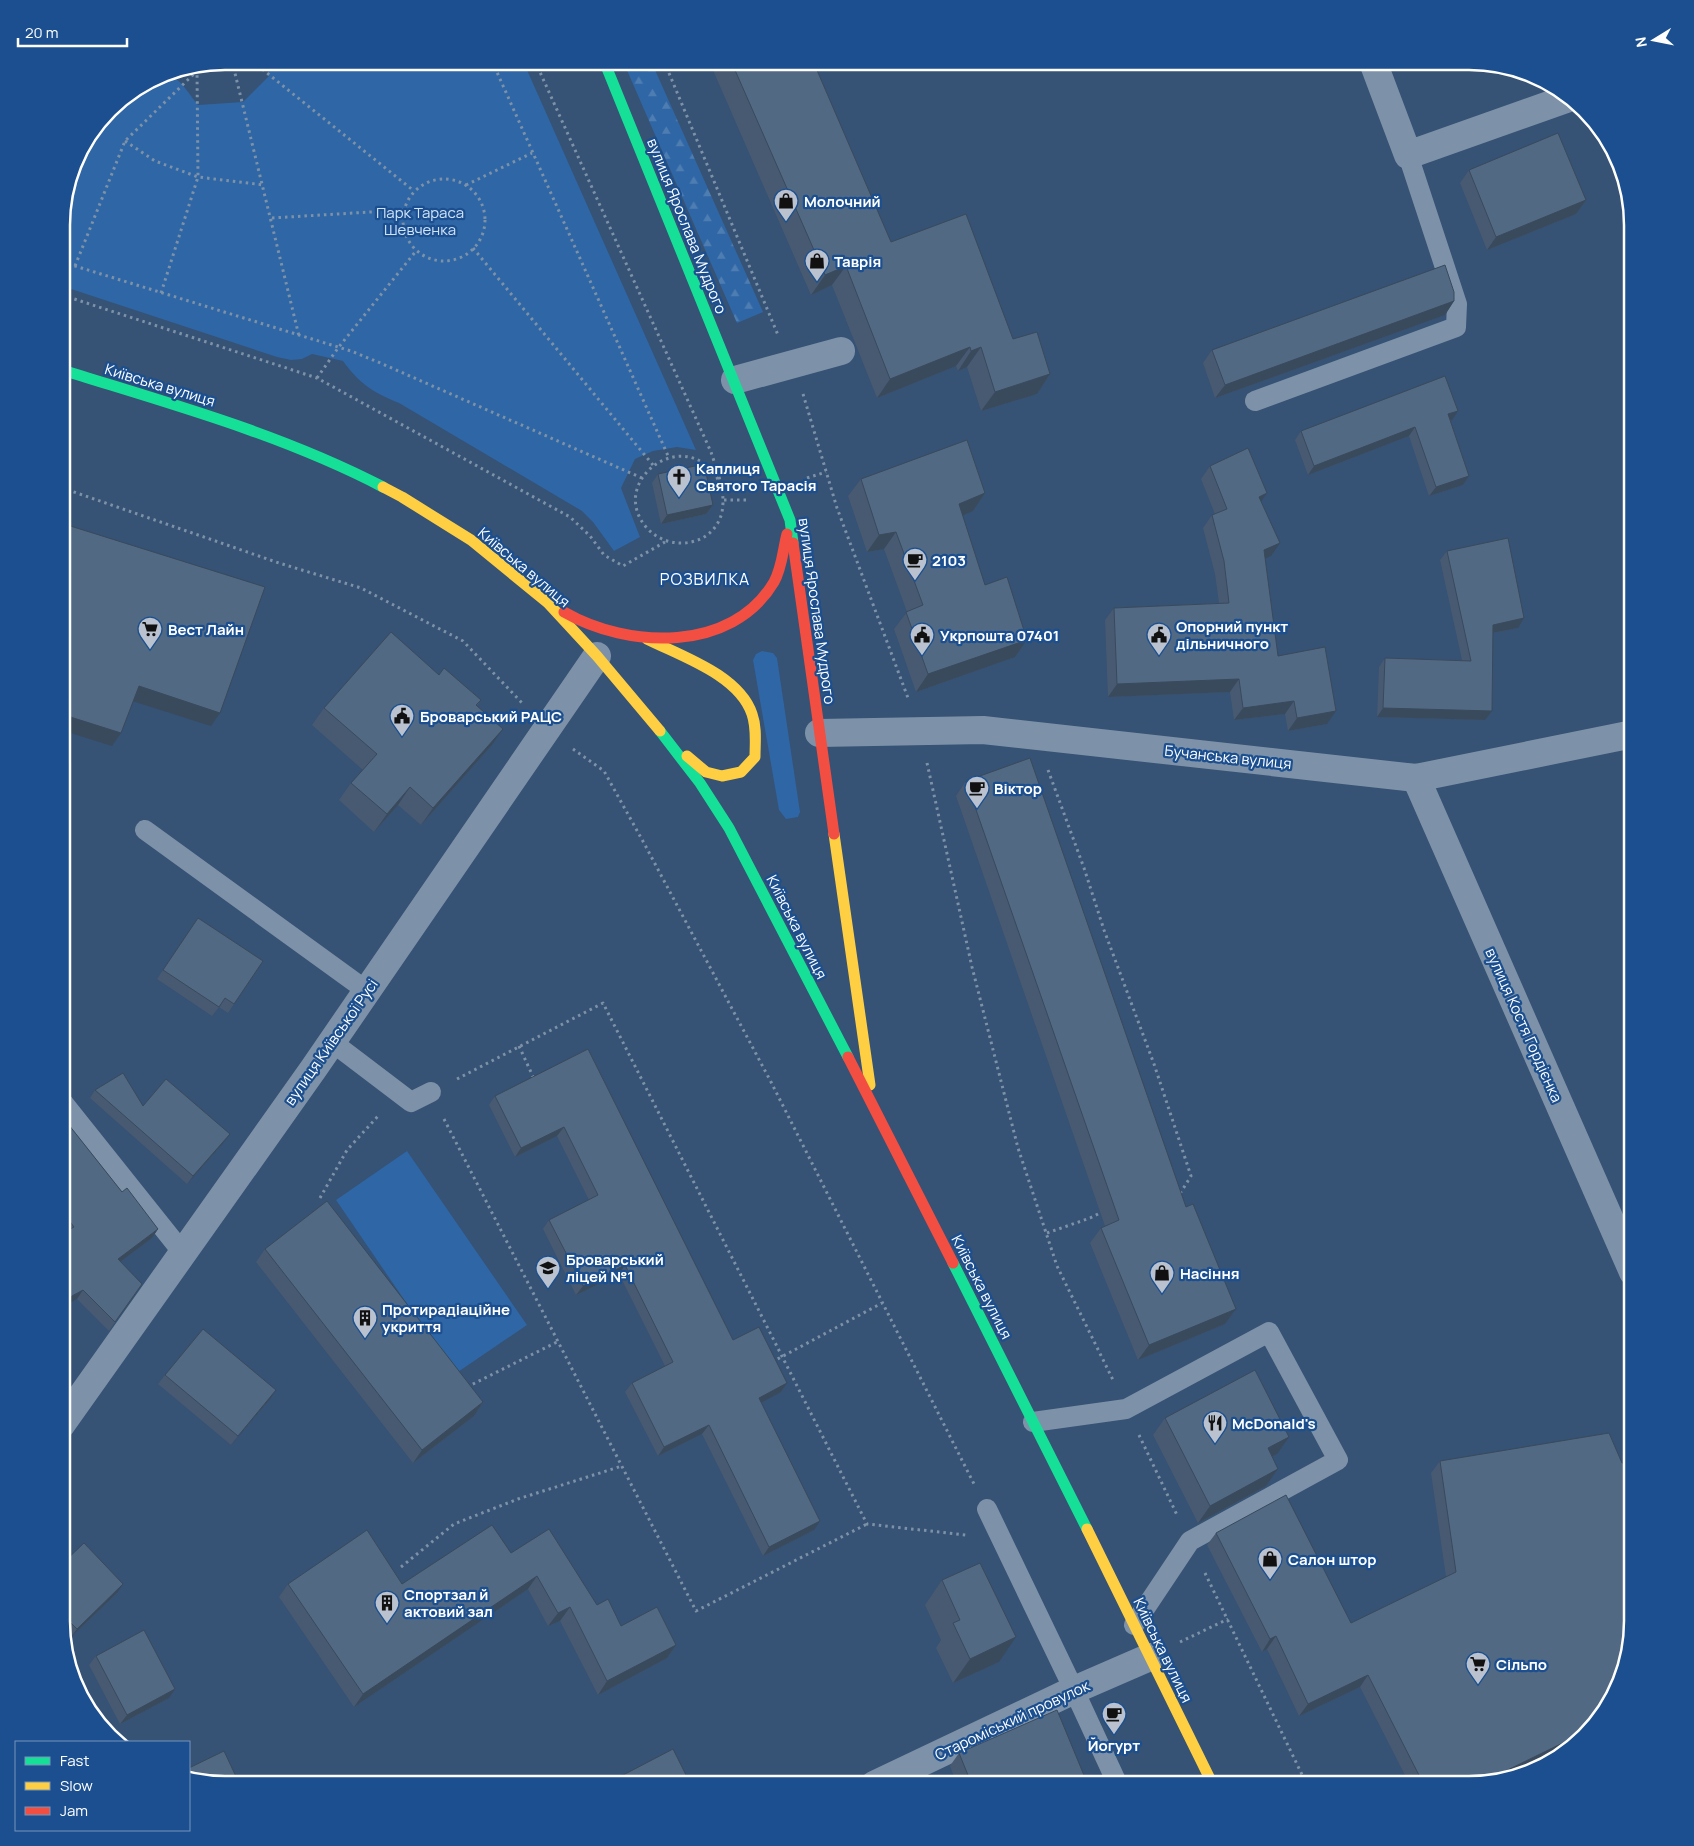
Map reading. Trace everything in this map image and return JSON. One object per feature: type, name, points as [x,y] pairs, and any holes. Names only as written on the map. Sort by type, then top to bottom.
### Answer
[{"type":"main road","name":"вулиця Ярослава Мудрого","points":[[608,70],[790,520],[874,1106]]},
{"type":"main road","name":"Київська вулиця","points":[[70,372],[236,424],[352,471],[402,497],[471,540],[548,603],[597,656],[670,742],[700,783],[729,828],[874,1106],[1209,1776]]},
{"type":"main road","points":[[548,603],[585,624],[612,633],[643,638],[674,638],[700,634],[727,625],[747,614],[759,602],[776,576],[790,520]]},
{"type":"main road","points":[[643,638],[728,682],[742,696],[752,713],[755,732],[755,757],[741,772],[722,776],[706,772],[670,742]]},
{"type":"street","points":[[1376,70],[1408,155],[1561,101]]},
{"type":"street","points":[[734,380],[841,351]]},
{"type":"street","name":"вулиця Київської Русі","points":[[70,1412],[332,1042],[597,656]]},
{"type":"street","name":"Бучанська вулиця","points":[[820,733],[983,730],[1416,778],[1624,736]]},
{"type":"street","name":"вулиця Костя Гордієнка","points":[[1416,778],[1624,1252]]},
{"type":"street","name":"Староміський провулок","points":[[893,1776],[1074,1690],[1150,1657]]},
{"type":"lane","points":[[1255,401],[1456,327],[1457,304],[1408,155]]},
{"type":"lane","points":[[145,830],[367,991]]},
{"type":"lane","points":[[332,1042],[411,1102],[431,1092]]},
{"type":"lane","points":[[70,1111],[183,1253]]},
{"type":"lane","points":[[1033,1422],[1126,1409],[1269,1332],[1338,1460],[1190,1541],[1134,1625]]},
{"type":"lane","points":[[987,1509],[1114,1776]]},
{"type":"path","points":[[234,70],[264,185],[299,336]]},
{"type":"path","points":[[263,70],[414,191]]},
{"type":"path","points":[[496,70],[669,458]]},
{"type":"path","points":[[539,70],[711,452],[722,486],[724,500],[722,514],[715,526],[705,536],[693,542],[680,544],[666,542],[654,535],[644,525],[638,513],[636,498],[642,478],[653,465],[674,456],[689,457],[704,463],[714,473],[722,486]]},
{"type":"path","points":[[75,266],[125,141],[195,73]]},
{"type":"path","points":[[161,293],[198,176],[197,73]]},
{"type":"path","points":[[125,141],[155,161],[198,176],[264,185]]},
{"type":"path","points":[[466,185],[532,152]]},
{"type":"path","points":[[450,178],[466,185],[482,202],[485,216],[484,230],[478,243],[468,253],[456,260],[442,261],[428,258],[416,251],[408,240],[403,228],[403,210],[414,191],[424,183],[437,179],[450,178]]},
{"type":"path","points":[[272,218],[403,210]]},
{"type":"path","points":[[473,248],[653,465]]},
{"type":"path","points":[[317,378],[338,348],[416,251]]},
{"type":"path","points":[[70,264],[378,362],[642,478]]},
{"type":"path","points":[[70,298],[317,378],[570,517],[590,536],[604,555],[623,566],[666,542]]},
{"type":"path","points":[[800,481],[826,472]]},
{"type":"path","points":[[70,491],[279,563],[361,588],[463,641],[547,729],[604,771],[771,1082],[987,1509]]},
{"type":"path","points":[[724,500],[752,500]]},
{"type":"path","points":[[920,731],[975,977],[1018,1148],[1058,1266],[1303,1776]]},
{"type":"path","points":[[1039,736],[1050,779],[1154,1064],[1191,1176],[1181,1192],[1172,1196]]},
{"type":"path","points":[[867,1524],[603,1003],[431,1092],[696,1611],[867,1524],[1002,1539]]},
{"type":"path","points":[[519,1046],[535,1081]]},
{"type":"path","points":[[320,1198],[347,1150],[374,1118],[402,1095]]},
{"type":"path","points":[[1047,1233],[1090,1218],[1106,1210]]},
{"type":"path","points":[[767,1364],[882,1303]]},
{"type":"path","points":[[459,1390],[558,1341]]},
{"type":"path","points":[[401,1567],[454,1524],[518,1499],[622,1466]]},
{"type":"path","points":[[1150,1657],[1228,1619]]},
{"type":"green space","name":"Парк Тараса Шевченка","points":[[268,70],[527,70],[696,450],[677,447],[653,451],[635,459],[621,488],[640,537],[614,551],[593,522],[582,511],[399,403],[374,391],[355,376],[343,361],[312,354],[302,359],[291,360],[277,357],[70,289],[70,215],[75,185],[86,157],[109,123],[139,96],[176,78],[198,105],[243,102],[269,76]]},
{"type":"green space","points":[[627,70],[655,70],[763,312],[737,323]]},
{"type":"green space","points":[[762,651],[773,653],[777,658],[800,812],[798,817],[786,819],[779,810],[753,660],[756,654]]},
{"type":"green space","points":[[407,1151],[527,1325],[455,1374],[336,1200]]},
{"type":"building","points":[[735,70],[817,70],[891,242],[966,214],[1013,339],[1037,332],[1050,374],[995,392],[981,347],[971,351],[970,347],[890,379],[846,266],[825,275]]},
{"type":"building","points":[[1558,133],[1586,200],[1496,237],[1469,170]]},
{"type":"building","points":[[1445,265],[1454,292],[1454,301],[1225,385],[1212,350]]},
{"type":"building","points":[[1445,376],[1458,411],[1448,414],[1469,476],[1436,487],[1415,427],[1314,466],[1301,431]]},
{"type":"building","points":[[967,440],[985,493],[959,504],[985,585],[1007,577],[1027,640],[928,674],[906,612],[923,605],[896,532],[879,535],[861,479]]},
{"type":"building","points":[[1248,448],[1267,493],[1259,497],[1280,543],[1264,550],[1278,656],[1325,647],[1336,711],[1297,718],[1294,701],[1243,708],[1239,679],[1117,684],[1114,608],[1229,603],[1224,561],[1212,515],[1227,509],[1210,466]]},
{"type":"building","name":"Каплиця Святого Тарасія","points":[[704,464],[713,505],[667,515],[658,474]]},
{"type":"building","name":"Вест Лайн","points":[[70,526],[265,587],[220,713],[139,686],[121,733],[70,717]]},
{"type":"building","points":[[1508,538],[1524,618],[1493,625],[1492,711],[1383,708],[1385,658],[1471,661],[1447,551]]},
{"type":"building","name":"Броварський РАЦС","points":[[391,632],[439,675],[444,668],[481,700],[476,705],[503,729],[433,808],[410,787],[387,814],[351,783],[377,754],[324,708]]},
{"type":"building","points":[[1030,758],[1186,1207],[1193,1204],[1236,1309],[1149,1345],[1101,1228],[1119,1220],[966,781]]},
{"type":"building","points":[[198,918],[263,961],[234,1004],[225,998],[219,1007],[163,970]]},
{"type":"building","points":[[588,1049],[733,1340],[759,1327],[787,1383],[759,1398],[820,1521],[769,1547],[709,1425],[664,1447],[632,1383],[673,1362],[625,1265],[583,1286],[549,1220],[598,1195],[564,1127],[521,1148],[495,1096]]},
{"type":"building","points":[[123,1073],[143,1106],[166,1079],[230,1134],[193,1176],[95,1090]]},
{"type":"building","points":[[70,1126],[122,1192],[127,1188],[158,1229],[118,1259],[142,1284],[115,1322],[83,1290],[70,1297],[70,1229],[74,1227],[70,1222]]},
{"type":"building","name":"Протирадіаційне укриття","points":[[327,1201],[483,1402],[422,1450],[265,1249]]},
{"type":"building","points":[[203,1329],[276,1390],[238,1436],[165,1375]]},
{"type":"building","name":"McDonald's","points":[[1255,1370],[1289,1437],[1268,1448],[1278,1469],[1210,1506],[1165,1418]]},
{"type":"building","points":[[1609,1433],[1622,1463],[1624,1463],[1624,1631],[1616,1671],[1608,1689],[1592,1715],[1566,1741],[1504,1772],[1489,1775],[1419,1776],[1368,1675],[1308,1704],[1276,1636],[1270,1639],[1216,1533],[1286,1495],[1351,1623],[1456,1572],[1440,1461]]},
{"type":"building","name":"Спортзал й актовий зал","points":[[492,1525],[511,1553],[549,1529],[597,1605],[608,1599],[621,1626],[657,1607],[676,1645],[607,1681],[570,1607],[558,1613],[537,1576],[363,1694],[288,1584],[367,1530],[402,1584]]},
{"type":"building","points":[[84,1543],[123,1584],[77,1629],[70,1622],[70,1556]]},
{"type":"building","points":[[980,1563],[1016,1637],[970,1659],[953,1623],[960,1620],[942,1580]]},
{"type":"building","points":[[144,1630],[175,1689],[127,1715],[96,1656]]},
{"type":"building","points":[[1057,1710],[1084,1776],[968,1776],[959,1753]]},
{"type":"building","points":[[673,1749],[686,1776],[621,1776]]},
{"type":"building","points":[[224,1751],[236,1776],[215,1776],[195,1773],[190,1772],[190,1768]]},
{"type":"traffic: fast","points":[[608,70],[790,520],[793,543]]},
{"type":"traffic: fast","points":[[70,372],[225,421],[305,451],[383,487]]},
{"type":"traffic: fast","points":[[660,731],[700,783],[729,828],[848,1057]]},
{"type":"traffic: fast","points":[[953,1263],[1087,1529]]},
{"type":"traffic: slow","points":[[383,487],[471,540],[548,603],[597,656],[660,731]]},
{"type":"traffic: slow","points":[[647,639],[692,660],[722,678],[735,688],[745,700],[754,719],[755,757],[741,772],[722,776],[706,772],[687,756]]},
{"type":"traffic: slow","points":[[834,834],[870,1085]]},
{"type":"traffic: slow","points":[[1087,1529],[1209,1776]]},
{"type":"traffic: jam","points":[[564,612],[590,624],[618,633],[647,637],[677,638],[706,632],[732,622],[756,605],[777,577],[787,534]]},
{"type":"traffic: jam","points":[[793,543],[834,834]]},
{"type":"traffic: jam","points":[[848,1057],[953,1263]]},
{"type":"place","name":"Молочний","points":[[786,222]]},
{"type":"place","name":"Таврія","points":[[817,282]]},
{"type":"place","name":"Каплиця Святого Тарасія","points":[[679,498]]},
{"type":"place","name":"2103","points":[[915,581]]},
{"type":"place","name":"Вест Лайн","points":[[150,650]]},
{"type":"place","name":"Укрпошта 07401","points":[[922,656]]},
{"type":"place","name":"Опорний пункт дільничного","points":[[1159,656]]},
{"type":"place","name":"Броварський РАЦС","points":[[402,737]]},
{"type":"place","name":"Віктор","points":[[977,809]]},
{"type":"place","name":"Броварський ліцей №1","points":[[548,1289]]},
{"type":"place","name":"Насіння","points":[[1162,1294]]},
{"type":"place","name":"Протирадіаційне укриття","points":[[365,1339]]},
{"type":"place","name":"McDonald's","points":[[1215,1444]]},
{"type":"place","name":"Салон штор","points":[[1270,1580]]},
{"type":"place","name":"Спортзал й актовий зал","points":[[387,1624]]},
{"type":"place","name":"Сільпо","points":[[1478,1685]]},
{"type":"place","name":"Йогурт","points":[[1114,1735]]},
{"type":"district","name":"РОЗВИЛКА","points":[[705,579]]}]
